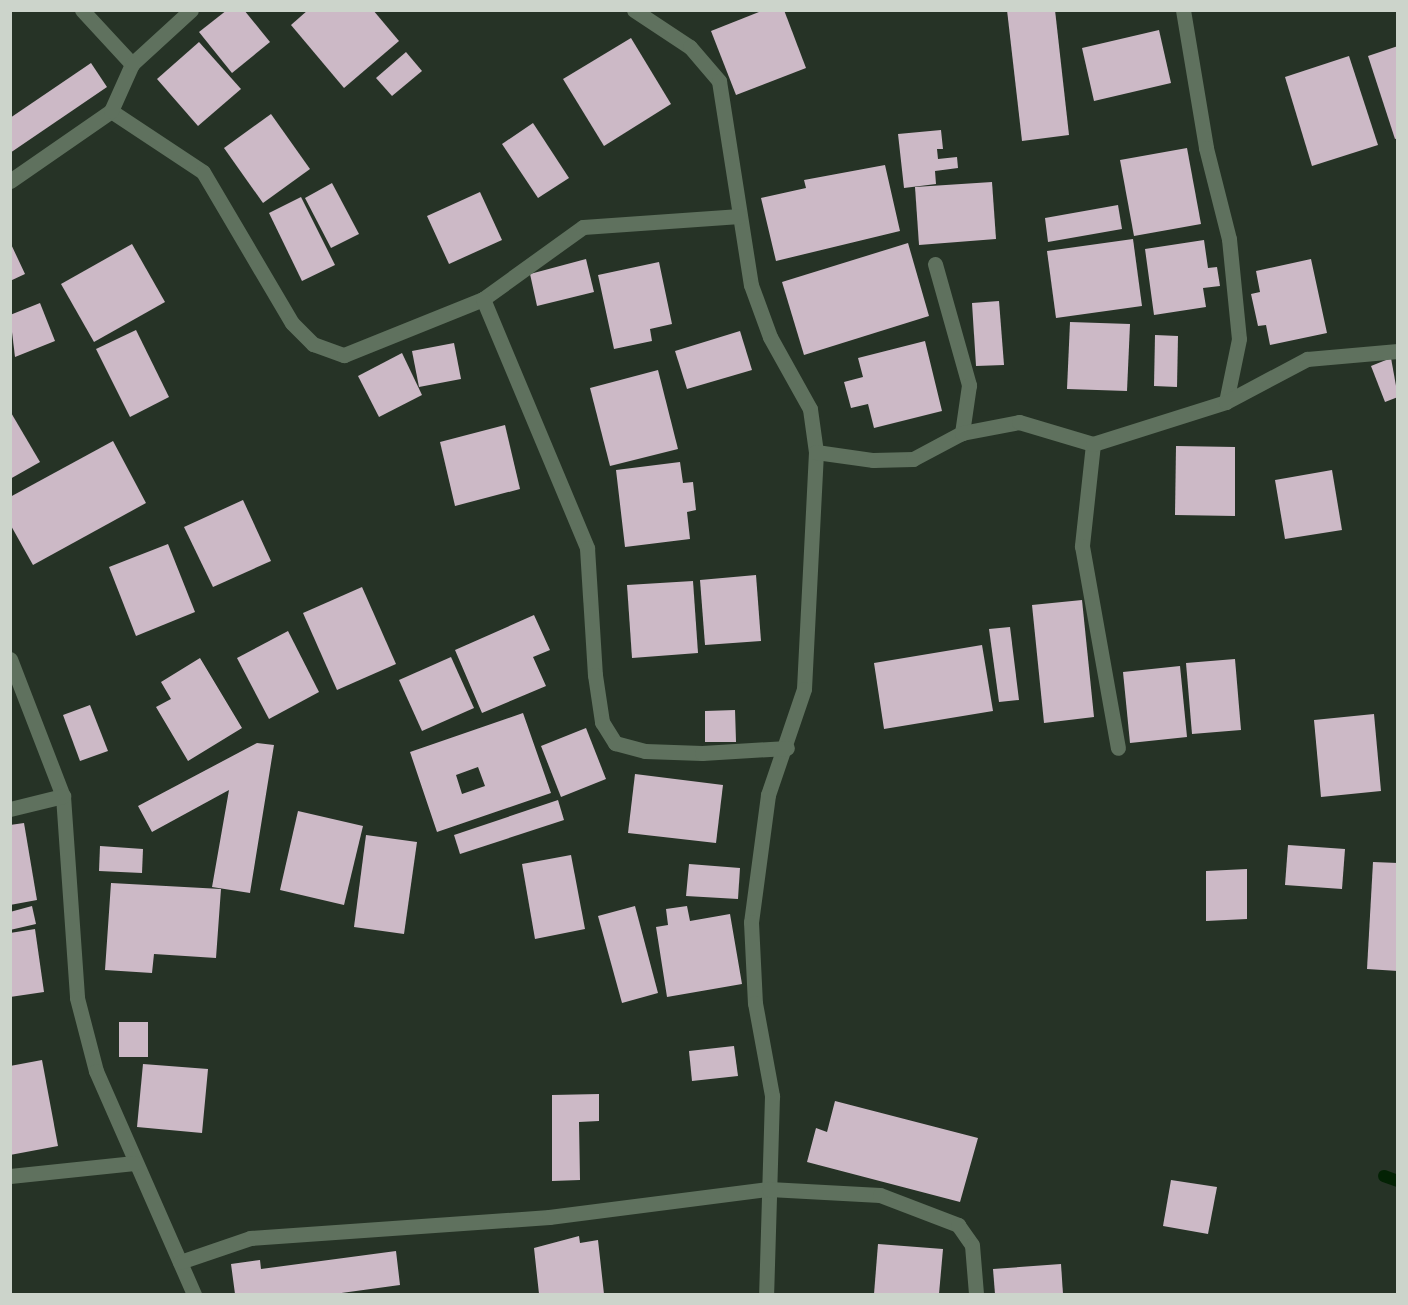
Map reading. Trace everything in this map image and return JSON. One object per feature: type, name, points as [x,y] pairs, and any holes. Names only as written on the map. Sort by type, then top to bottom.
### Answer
[{"type":"street","points":[[82,10],[132,64]]},
{"type":"street","points":[[10,181],[111,111],[132,64],[191,10]]},
{"type":"street","points":[[634,10],[690,47],[719,81],[751,285],[770,337],[810,409],[816,452],[804,689],[787,748],[768,795],[751,922],[755,1003],[772,1096],[766,1294]]},
{"type":"street","points":[[1183,10],[1206,148],[1229,239],[1239,339],[1226,402]]},
{"type":"street","points":[[111,111],[203,172],[292,323],[313,344],[344,355],[483,299],[583,227],[740,216]]},
{"type":"street","points":[[935,264],[969,385],[962,433]]},
{"type":"street","points":[[483,299],[587,548],[595,675],[602,722],[615,743],[645,751],[702,753],[787,748]]},
{"type":"street","points":[[816,452],[873,460],[913,459],[962,433],[1019,422],[1093,444],[1226,402],[1307,359],[1398,351]]},
{"type":"street","points":[[1093,444],[1082,546],[1118,748]]},
{"type":"street","points":[[10,659],[63,796],[77,998],[96,1071],[134,1163],[194,1294]]},
{"type":"street","points":[[10,809],[63,796]]},
{"type":"street","points":[[10,1176],[134,1163]]},
{"type":"street","points":[[180,1262],[250,1238],[538,1218],[769,1190],[880,1195],[958,1225],[972,1245],[976,1294]]},
{"type":"building","points":[[227,10],[244,10],[270,42],[232,73],[199,32]]},
{"type":"building","points":[[308,10],[373,10],[399,41],[344,88],[291,25]]},
{"type":"building","points":[[764,10],[784,10],[806,68],[736,95],[711,31]]},
{"type":"building","points":[[1007,10],[1055,10],[1069,135],[1022,141]]},
{"type":"building","points":[[1159,30],[1171,83],[1094,101],[1082,48]]},
{"type":"building","points":[[631,38],[671,104],[604,146],[563,79]]},
{"type":"building","points":[[199,42],[241,89],[198,126],[157,79]]},
{"type":"building","points":[[1398,46],[1398,138],[1395,139],[1368,56]]},
{"type":"building","points":[[406,52],[422,71],[392,96],[376,78]]},
{"type":"building","points":[[1349,56],[1378,145],[1312,166],[1285,77]]},
{"type":"building","points":[[91,63],[107,87],[10,153],[10,118]]},
{"type":"building","points":[[271,114],[310,169],[263,203],[224,148]]},
{"type":"building","points":[[533,123],[569,178],[538,198],[502,144]]},
{"type":"building","points":[[941,130],[943,149],[937,149],[938,159],[957,157],[958,168],[935,171],[936,184],[904,188],[898,134]]},
{"type":"building","points":[[1187,148],[1201,224],[1134,236],[1120,160]]},
{"type":"building","points":[[885,165],[900,231],[776,261],[761,198],[806,188],[804,180]]},
{"type":"building","points":[[992,182],[996,239],[919,245],[915,187]]},
{"type":"building","points":[[332,183],[359,234],[331,248],[305,198]]},
{"type":"building","points":[[480,192],[502,240],[449,264],[427,216]]},
{"type":"building","points":[[301,197],[335,265],[302,281],[269,213]]},
{"type":"building","points":[[1118,205],[1122,229],[1048,242],[1045,218]]},
{"type":"building","points":[[1133,239],[1142,306],[1056,318],[1047,251]]},
{"type":"building","points":[[1204,240],[1208,268],[1217,267],[1220,286],[1203,288],[1206,307],[1154,315],[1145,249]]},
{"type":"building","points":[[10,242],[25,274],[10,281]]},
{"type":"building","points":[[908,243],[929,316],[804,355],[782,282]]},
{"type":"building","points":[[132,244],[165,302],[94,342],[61,284]]},
{"type":"building","points":[[586,259],[594,292],[537,306],[530,274]]},
{"type":"building","points":[[1311,259],[1327,333],[1270,345],[1266,325],[1258,326],[1251,294],[1260,292],[1256,271]]},
{"type":"building","points":[[659,262],[672,324],[650,329],[652,341],[614,349],[598,275]]},
{"type":"building","points":[[999,301],[1004,365],[976,366],[972,303]]},
{"type":"building","points":[[40,303],[55,341],[15,357],[10,315]]},
{"type":"building","points":[[1070,322],[1130,324],[1127,391],[1067,389]]},
{"type":"building","points":[[136,330],[169,397],[130,417],[96,349]]},
{"type":"building","points":[[740,331],[752,370],[687,389],[675,351]]},
{"type":"building","points":[[1155,335],[1178,336],[1177,387],[1154,386]]},
{"type":"building","points":[[925,341],[942,411],[874,428],[868,404],[851,408],[844,382],[863,377],[858,358]]},
{"type":"building","points":[[454,343],[461,379],[419,387],[412,351]]},
{"type":"building","points":[[402,353],[422,395],[379,417],[358,376]]},
{"type":"building","points":[[1391,358],[1398,397],[1385,402],[1371,366]]},
{"type":"building","points":[[658,370],[678,449],[610,466],[590,388]]},
{"type":"building","points":[[10,411],[40,462],[10,479]]},
{"type":"building","points":[[505,425],[520,489],[455,506],[440,442]]},
{"type":"building","points":[[113,441],[146,503],[33,565],[10,524],[10,497]]},
{"type":"building","points":[[1176,446],[1235,447],[1235,516],[1175,515]]},
{"type":"building","points":[[680,462],[683,483],[693,482],[696,510],[687,512],[690,539],[625,547],[616,470]]},
{"type":"building","points":[[1332,470],[1342,530],[1285,539],[1275,480]]},
{"type":"building","points":[[243,500],[271,561],[213,587],[184,527]]},
{"type":"building","points":[[168,544],[195,612],[136,636],[109,567]]},
{"type":"building","points":[[756,575],[761,641],[705,645],[700,580]]},
{"type":"building","points":[[693,581],[698,653],[632,658],[627,585]]},
{"type":"building","points":[[362,587],[396,664],[337,690],[303,613]]},
{"type":"building","points":[[1082,600],[1094,717],[1044,723],[1032,605]]},
{"type":"building","points":[[534,615],[550,650],[533,657],[546,686],[482,713],[455,650]]},
{"type":"building","points":[[1010,627],[1019,700],[999,702],[989,629]]},
{"type":"building","points":[[288,631],[319,692],[269,719],[237,658]]},
{"type":"building","points":[[982,645],[993,711],[884,729],[874,663]]},
{"type":"building","points":[[451,657],[474,708],[422,731],[399,680]]},
{"type":"building","points":[[200,658],[242,728],[188,761],[156,707],[171,699],[161,682]]},
{"type":"building","points":[[1235,659],[1241,730],[1192,734],[1186,663]]},
{"type":"building","points":[[1180,666],[1187,737],[1130,743],[1123,672]]},
{"type":"building","points":[[90,705],[108,751],[80,761],[63,715]]},
{"type":"building","points":[[735,710],[736,742],[705,742],[705,711]]},
{"type":"building","points":[[523,713],[551,793],[437,832],[410,752]],"holes":[[[478,767],[485,786],[462,794],[456,775]]]},
{"type":"building","points":[[1374,714],[1381,791],[1321,797],[1314,720]]},
{"type":"building","points":[[586,728],[606,779],[561,797],[541,746]]},
{"type":"building","points":[[257,743],[274,745],[250,893],[212,887],[229,790],[152,832],[138,806]]},
{"type":"building","points":[[635,774],[723,785],[716,843],[628,833]]},
{"type":"building","points":[[558,800],[564,820],[460,854],[454,835]]},
{"type":"building","points":[[298,811],[363,826],[344,905],[280,890]]},
{"type":"building","points":[[24,823],[37,900],[10,905],[10,825]]},
{"type":"building","points":[[366,835],[417,842],[404,934],[354,927]]},
{"type":"building","points":[[1288,845],[1345,849],[1342,889],[1285,885]]},
{"type":"building","points":[[100,846],[143,849],[142,873],[99,871]]},
{"type":"building","points":[[571,855],[585,929],[535,939],[522,864]]},
{"type":"building","points":[[1373,862],[1398,863],[1398,971],[1367,969]]},
{"type":"building","points":[[689,864],[740,868],[738,899],[686,896]]},
{"type":"building","points":[[1247,869],[1247,919],[1206,921],[1206,871]]},
{"type":"building","points":[[111,883],[221,889],[216,958],[154,954],[152,973],[105,970]]},
{"type":"building","points":[[32,906],[36,924],[10,930],[10,912]]},
{"type":"building","points":[[635,906],[658,993],[622,1003],[598,916]]},
{"type":"building","points":[[687,906],[690,921],[730,914],[742,984],[667,997],[656,927],[668,925],[666,909]]},
{"type":"building","points":[[35,929],[44,992],[10,997],[10,933]]},
{"type":"building","points":[[119,1022],[148,1022],[148,1057],[119,1057]]},
{"type":"building","points":[[734,1046],[738,1076],[692,1081],[689,1051]]},
{"type":"building","points":[[42,1060],[58,1146],[10,1155],[10,1066]]},
{"type":"building","points":[[143,1064],[208,1069],[202,1133],[137,1127]]},
{"type":"building","points":[[599,1094],[599,1121],[579,1122],[580,1180],[552,1181],[552,1095]]},
{"type":"building","points":[[835,1101],[978,1138],[960,1202],[807,1162],[816,1128],[827,1132]]},
{"type":"building","points":[[1171,1180],[1217,1187],[1208,1234],[1163,1226]]},
{"type":"building","points":[[579,1236],[580,1243],[598,1240],[604,1294],[539,1294],[534,1248]]},
{"type":"building","points":[[878,1244],[943,1249],[939,1294],[874,1294]]},
{"type":"building","points":[[396,1251],[400,1285],[334,1294],[235,1294],[231,1264],[260,1260],[261,1269]]},
{"type":"building","points":[[1061,1264],[1063,1294],[995,1294],[993,1269]]},
{"type":"waterway","points":[[1384,1176],[1398,1181]]}]
